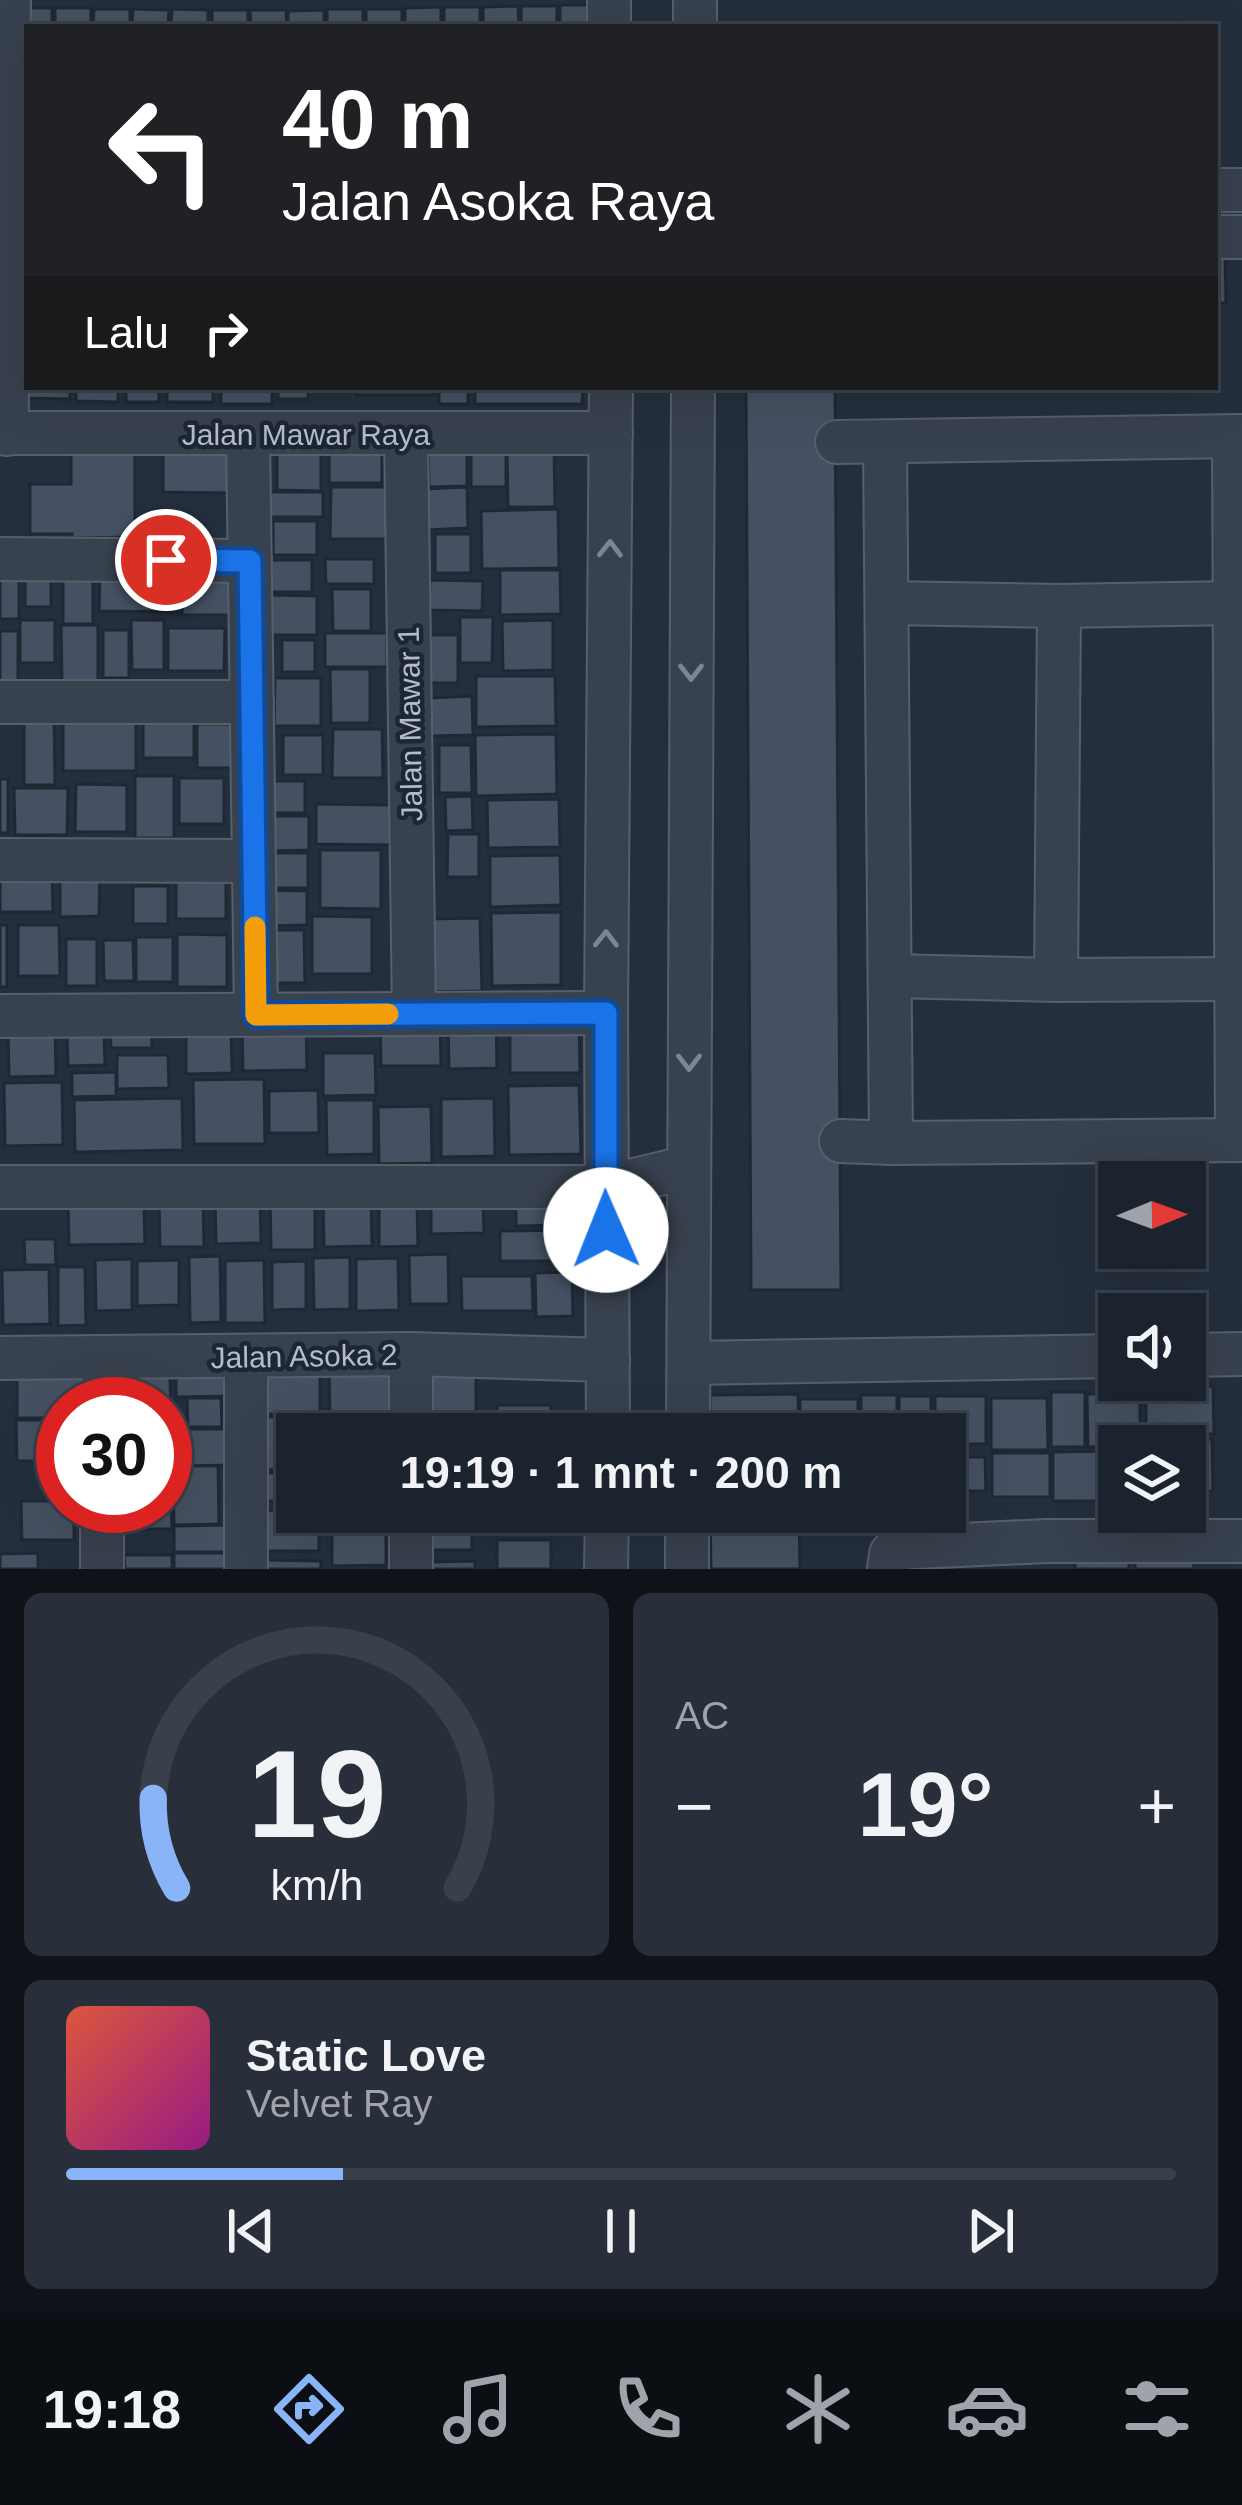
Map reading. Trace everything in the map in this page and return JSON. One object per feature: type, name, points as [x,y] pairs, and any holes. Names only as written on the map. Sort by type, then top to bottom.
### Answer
[{"type":"street","points":[[3,434],[11,213],[9,0]]},
{"type":"street","points":[[608,1413],[611,390]]},
{"type":"street","points":[[688,1413],[693,390]]},
{"type":"street","name":"Jalan Mawar Raya","points":[[3,434],[611,433]]},
{"type":"street","points":[[248,434],[256,1015]]},
{"type":"street","name":"Jalan Mawar 1","points":[[406,434],[414,1014]]},
{"type":"street","points":[[838,442],[1238,436],[1234,603],[1239,1140],[841,1141]]},
{"type":"street","points":[[886,443],[891,1144]]},
{"type":"street","points":[[0,559],[250,561]]},
{"type":"street","points":[[888,603],[1234,603]]},
{"type":"street","points":[[1056,980],[1059,606]]},
{"type":"street","points":[[0,702],[252,702]]},
{"type":"street","points":[[0,860],[254,861]]},
{"type":"street","points":[[891,976],[1236,979]]},
{"type":"street","points":[[0,1016],[606,1013]]},
{"type":"street","points":[[0,1187],[606,1187],[688,1167]]},
{"type":"street","points":[[411,1354],[411,1413]]},
{"type":"street","name":"Jalan Asoka 2","points":[[0,1358],[411,1354],[608,1360]]},
{"type":"street","points":[[1206,1355],[1242,1354]]},
{"type":"street","points":[[688,1363],[1098,1356]]},
{"type":"street","points":[[246,1358],[246,1569]]},
{"type":"street","points":[[104,1359],[104,1377]]},
{"type":"street","points":[[101,1569],[102,1533]]},
{"type":"street","points":[[411,1533],[412,1569]]},
{"type":"street","points":[[606,1569],[607,1533]]},
{"type":"street","points":[[687,1533],[687,1569]]},
{"type":"street","points":[[889,1569],[896,1548],[1047,1555],[1242,1541]]},
{"type":"building","points":[[560,5],[596,5],[596,24],[560,24]]},
{"type":"building","points":[[518,6],[519,24],[483,24],[483,7]]},
{"type":"building","points":[[521,6],[557,6],[557,24],[521,24]]},
{"type":"building","points":[[441,7],[441,24],[405,24],[405,8]]},
{"type":"building","points":[[444,7],[480,7],[480,24],[444,24]]},
{"type":"building","points":[[16,8],[52,8],[52,24],[25,24]]},
{"type":"building","points":[[55,8],[91,8],[91,24],[55,24]]},
{"type":"building","points":[[94,9],[130,9],[130,24],[93,24]]},
{"type":"building","points":[[133,9],[169,10],[168,24],[132,24]]},
{"type":"building","points":[[172,9],[208,10],[208,24],[171,24]]},
{"type":"building","points":[[327,9],[363,9],[363,24],[327,24]]},
{"type":"building","points":[[366,9],[402,9],[402,24],[366,24]]},
{"type":"building","points":[[212,10],[248,10],[248,24],[212,24]]},
{"type":"building","points":[[250,10],[286,10],[287,24],[251,24]]},
{"type":"building","points":[[324,10],[324,24],[288,24],[288,11]]},
{"type":"building","points":[[1218,250],[1225,250],[1226,303],[1218,303]]},
{"type":"building","points":[[26,390],[70,390],[70,399],[24,398]]},
{"type":"building","points":[[76,390],[118,390],[118,402],[76,401]]},
{"type":"building","points":[[126,390],[159,390],[159,402],[126,402]]},
{"type":"building","points":[[167,390],[213,390],[213,402],[167,402]]},
{"type":"building","points":[[221,390],[272,390],[272,404],[221,404]]},
{"type":"building","points":[[278,390],[308,390],[308,399],[278,399]]},
{"type":"building","points":[[357,390],[434,390],[434,395],[357,395]]},
{"type":"building","points":[[439,390],[468,390],[468,404],[439,404]]},
{"type":"building","points":[[475,390],[583,390],[582,404],[475,404]]},
{"type":"building","points":[[746,390],[835,390],[841,1290],[751,1290]]},
{"type":"building","points":[[277,434],[321,435],[321,491],[277,490]]},
{"type":"building","points":[[467,435],[467,486],[429,487],[428,436]]},
{"type":"building","points":[[506,438],[506,487],[471,487],[471,439]]},
{"type":"building","points":[[329,441],[382,441],[382,483],[329,483]]},
{"type":"building","points":[[163,446],[230,446],[231,493],[163,492]]},
{"type":"building","points":[[507,446],[554,446],[555,507],[508,507]]},
{"type":"building","points":[[135,448],[135,537],[30,534],[30,484],[71,484],[71,449]]},
{"type":"building","points":[[331,487],[388,487],[388,539],[330,539]]},
{"type":"building","points":[[467,487],[468,528],[426,530],[424,489]]},
{"type":"building","points":[[268,492],[323,492],[323,517],[268,517]]},
{"type":"building","points":[[558,509],[559,568],[482,569],[481,511]]},
{"type":"building","points":[[273,521],[317,521],[317,555],[273,555]]},
{"type":"building","points":[[435,534],[471,534],[471,573],[435,573]]},
{"type":"building","points":[[325,559],[374,559],[374,584],[326,584]]},
{"type":"building","points":[[271,560],[312,560],[312,592],[271,592]]},
{"type":"building","points":[[63,563],[93,563],[93,624],[63,624]]},
{"type":"building","points":[[0,565],[19,565],[19,619],[0,619]]},
{"type":"building","points":[[183,567],[231,568],[231,615],[182,615]]},
{"type":"building","points":[[500,570],[560,570],[561,614],[500,615]]},
{"type":"building","points":[[100,571],[176,571],[176,612],[99,611]]},
{"type":"building","points":[[25,573],[51,573],[51,607],[25,607]]},
{"type":"building","points":[[430,580],[483,581],[482,611],[429,610]]},
{"type":"building","points":[[332,589],[371,589],[371,631],[333,631]]},
{"type":"building","points":[[269,595],[317,596],[317,635],[269,635]]},
{"type":"building","points":[[460,617],[493,617],[492,663],[460,663]]},
{"type":"building","points":[[20,620],[55,620],[55,663],[20,663]]},
{"type":"building","points":[[131,620],[164,620],[164,670],[132,670]]},
{"type":"building","points":[[553,620],[553,670],[503,671],[502,621]]},
{"type":"building","points":[[61,625],[98,625],[98,682],[62,682]]},
{"type":"building","points":[[168,628],[225,628],[224,671],[168,671]]},
{"type":"building","points":[[103,630],[129,630],[129,678],[103,678]]},
{"type":"building","points":[[0,631],[18,631],[18,686],[0,686]]},
{"type":"building","points":[[325,633],[387,633],[387,667],[325,667]]},
{"type":"building","points":[[427,635],[458,635],[458,683],[428,683]]},
{"type":"building","points":[[282,640],[315,640],[315,672],[282,672]]},
{"type":"building","points":[[330,669],[370,669],[370,723],[331,723]]},
{"type":"building","points":[[476,676],[555,676],[556,726],[476,727]]},
{"type":"building","points":[[275,678],[321,678],[321,726],[274,726]]},
{"type":"building","points":[[472,696],[473,735],[430,736],[430,698]]},
{"type":"building","points":[[143,707],[194,708],[194,758],[143,758]]},
{"type":"building","points":[[24,709],[54,710],[55,785],[24,785]]},
{"type":"building","points":[[63,711],[136,711],[136,771],[63,771]]},
{"type":"building","points":[[197,724],[238,724],[237,768],[197,768]]},
{"type":"building","points":[[333,729],[382,729],[383,778],[332,778]]},
{"type":"building","points":[[556,734],[557,794],[476,796],[475,735]]},
{"type":"building","points":[[283,735],[323,735],[323,775],[283,775]]},
{"type":"building","points":[[439,745],[471,745],[472,793],[439,793]]},
{"type":"building","points":[[135,776],[174,776],[174,838],[135,838]]},
{"type":"building","points":[[179,778],[224,778],[224,824],[179,824]]},
{"type":"building","points":[[0,779],[8,779],[8,833],[0,833]]},
{"type":"building","points":[[261,781],[305,781],[305,813],[261,813]]},
{"type":"building","points":[[76,784],[127,785],[127,832],[75,832]]},
{"type":"building","points":[[14,788],[68,788],[67,835],[15,835]]},
{"type":"building","points":[[472,796],[473,830],[446,831],[445,797]]},
{"type":"building","points":[[559,799],[560,847],[488,848],[487,800]]},
{"type":"building","points":[[316,804],[391,805],[391,845],[316,844]]},
{"type":"building","points":[[266,816],[309,816],[309,850],[266,851]]},
{"type":"building","points":[[448,834],[479,834],[479,877],[447,877]]},
{"type":"building","points":[[320,850],[381,850],[381,909],[320,908]]},
{"type":"building","points":[[272,853],[308,853],[308,888],[272,888]]},
{"type":"building","points":[[560,855],[561,905],[490,907],[490,856]]},
{"type":"building","points":[[100,862],[99,916],[60,917],[60,863]]},
{"type":"building","points":[[0,872],[52,872],[53,912],[0,912]]},
{"type":"building","points":[[176,881],[226,881],[226,919],[176,919]]},
{"type":"building","points":[[133,886],[168,886],[168,924],[133,924]]},
{"type":"building","points":[[263,890],[307,891],[307,925],[262,926]]},
{"type":"building","points":[[561,912],[561,985],[492,986],[491,913]]},
{"type":"building","points":[[312,916],[372,917],[372,974],[312,974]]},
{"type":"building","points":[[480,918],[482,991],[428,992],[427,919]]},
{"type":"building","points":[[0,925],[7,925],[7,987],[0,987]]},
{"type":"building","points":[[18,925],[59,925],[60,976],[18,976]]},
{"type":"building","points":[[265,930],[304,930],[305,983],[264,983]]},
{"type":"building","points":[[177,934],[227,935],[227,987],[177,987]]},
{"type":"building","points":[[136,937],[173,937],[173,982],[136,982]]},
{"type":"building","points":[[66,939],[97,939],[97,986],[66,986]]},
{"type":"building","points":[[103,940],[133,940],[134,981],[104,981]]},
{"type":"building","points":[[496,1017],[497,1068],[449,1069],[448,1018]]},
{"type":"building","points":[[440,1019],[441,1066],[381,1066],[380,1020]]},
{"type":"building","points":[[110,1021],[151,1021],[152,1048],[111,1048]]},
{"type":"building","points":[[579,1021],[580,1073],[510,1073],[510,1022]]},
{"type":"building","points":[[231,1022],[232,1073],[186,1074],[186,1023]]},
{"type":"building","points":[[306,1026],[307,1070],[243,1071],[242,1027]]},
{"type":"building","points":[[55,1028],[56,1076],[9,1077],[8,1029]]},
{"type":"building","points":[[104,1032],[105,1065],[68,1066],[67,1033]]},
{"type":"building","points":[[323,1053],[375,1053],[376,1095],[323,1096]]},
{"type":"building","points":[[117,1055],[168,1055],[169,1088],[117,1089]]},
{"type":"building","points":[[116,1072],[116,1096],[72,1097],[72,1073]]},
{"type":"building","points":[[264,1079],[265,1144],[194,1144],[193,1080]]},
{"type":"building","points":[[62,1082],[63,1145],[5,1146],[4,1083]]},
{"type":"building","points":[[579,1085],[581,1154],[509,1155],[508,1086]]},
{"type":"building","points":[[318,1090],[319,1133],[269,1133],[269,1091]]},
{"type":"building","points":[[182,1098],[183,1150],[75,1152],[74,1100]]},
{"type":"building","points":[[494,1098],[495,1156],[441,1157],[441,1099]]},
{"type":"building","points":[[326,1100],[374,1100],[374,1154],[327,1155]]},
{"type":"building","points":[[431,1106],[432,1163],[379,1164],[378,1107]]},
{"type":"building","points":[[315,1194],[315,1250],[271,1250],[270,1195]]},
{"type":"building","points":[[215,1195],[260,1195],[261,1243],[216,1244]]},
{"type":"building","points":[[431,1197],[483,1197],[484,1233],[431,1234]]},
{"type":"building","points":[[574,1197],[575,1225],[516,1226],[516,1198]]},
{"type":"building","points":[[323,1199],[371,1199],[372,1246],[324,1247]]},
{"type":"building","points":[[203,1200],[204,1247],[160,1247],[159,1201]]},
{"type":"building","points":[[379,1205],[417,1205],[418,1246],[379,1247]]},
{"type":"building","points":[[144,1206],[145,1244],[69,1245],[68,1207]]},
{"type":"building","points":[[569,1230],[569,1261],[500,1261],[500,1231]]},
{"type":"building","points":[[24,1239],[55,1239],[56,1265],[25,1265]]},
{"type":"building","points":[[448,1254],[449,1304],[410,1304],[409,1255]]},
{"type":"building","points":[[220,1256],[221,1322],[190,1323],[189,1257]]},
{"type":"building","points":[[350,1257],[350,1309],[314,1310],[313,1258]]},
{"type":"building","points":[[398,1258],[399,1310],[356,1311],[356,1259]]},
{"type":"building","points":[[132,1259],[132,1310],[96,1311],[95,1260]]},
{"type":"building","points":[[179,1260],[179,1305],[137,1306],[137,1261]]},
{"type":"building","points":[[264,1260],[265,1323],[225,1323],[225,1261]]},
{"type":"building","points":[[306,1261],[306,1309],[272,1310],[272,1262]]},
{"type":"building","points":[[58,1267],[85,1267],[86,1325],[58,1326]]},
{"type":"building","points":[[49,1269],[50,1324],[3,1325],[2,1270]]},
{"type":"building","points":[[572,1272],[573,1316],[536,1317],[535,1273]]},
{"type":"building","points":[[461,1276],[532,1276],[533,1311],[462,1311]]},
{"type":"building","points":[[253,1365],[320,1365],[320,1413],[253,1414]]},
{"type":"building","points":[[392,1367],[393,1413],[330,1413],[329,1368]]},
{"type":"building","points":[[232,1371],[232,1396],[192,1397],[192,1377],[176,1377],[176,1372]]},
{"type":"building","points":[[120,1372],[170,1372],[170,1377],[120,1377]]},
{"type":"building","points":[[17,1374],[83,1374],[36,1377],[36,1418],[17,1418]]},
{"type":"building","points":[[422,1375],[476,1375],[476,1413],[423,1413]]},
{"type":"building","points":[[1206,1386],[1213,1386],[1214,1434],[1206,1434],[1206,1425],[1146,1425],[1146,1401],[1206,1401]]},
{"type":"building","points":[[1051,1392],[1085,1392],[1085,1447],[1051,1447]]},
{"type":"building","points":[[798,1394],[798,1413],[710,1413],[710,1395]]},
{"type":"building","points":[[1087,1394],[1098,1394],[1098,1401],[1140,1401],[1140,1425],[1098,1425],[1098,1447],[1088,1447]]},
{"type":"building","points":[[861,1395],[897,1395],[897,1413],[861,1413]]},
{"type":"building","points":[[899,1396],[931,1396],[931,1413],[899,1413]]},
{"type":"building","points":[[935,1396],[986,1396],[986,1444],[966,1444],[966,1413],[935,1413]]},
{"type":"building","points":[[192,1398],[221,1398],[222,1427],[192,1427]]},
{"type":"building","points":[[991,1398],[1047,1398],[1048,1450],[991,1450]]},
{"type":"building","points":[[800,1399],[858,1399],[858,1413],[800,1413]]},
{"type":"building","points":[[497,1405],[551,1405],[551,1413],[497,1413]]},
{"type":"building","points":[[257,1417],[276,1417],[276,1470],[257,1470]]},
{"type":"building","points":[[16,1420],[36,1420],[36,1461],[17,1461]]},
{"type":"building","points":[[192,1429],[237,1429],[237,1465],[192,1466]]},
{"type":"building","points":[[1206,1439],[1212,1439],[1213,1491],[1206,1491]]},
{"type":"building","points":[[1098,1451],[1098,1501],[1053,1501],[1053,1452]]},
{"type":"building","points":[[992,1453],[1050,1453],[1050,1497],[992,1497]]},
{"type":"building","points":[[966,1457],[985,1457],[986,1491],[966,1491]]},
{"type":"building","points":[[192,1466],[218,1466],[219,1524],[192,1525]]},
{"type":"building","points":[[259,1473],[276,1473],[276,1501],[258,1501]]},
{"type":"building","points":[[21,1501],[36,1501],[36,1533],[74,1533],[74,1540],[22,1540]]},
{"type":"building","points":[[261,1510],[276,1511],[276,1533],[319,1533],[319,1551],[261,1551]]},
{"type":"building","points":[[230,1525],[231,1552],[174,1552],[174,1533],[192,1533],[192,1526]]},
{"type":"building","points":[[332,1533],[386,1533],[386,1565],[332,1566]]},
{"type":"building","points":[[423,1533],[472,1533],[472,1550],[423,1550]]},
{"type":"building","points":[[710,1533],[799,1533],[800,1569],[711,1569]]},
{"type":"building","points":[[497,1540],[551,1540],[551,1569],[497,1569]]},
{"type":"building","points":[[1075,1550],[1129,1550],[1129,1569],[1075,1569]]},
{"type":"building","points":[[1135,1551],[1193,1551],[1194,1569],[1135,1569]]},
{"type":"building","points":[[38,1553],[38,1569],[0,1569],[0,1554]]},
{"type":"building","points":[[174,1553],[244,1553],[244,1569],[174,1569]]},
{"type":"building","points":[[124,1555],[172,1555],[172,1569],[125,1569]]},
{"type":"building","points":[[259,1560],[321,1561],[321,1569],[259,1569]]},
{"type":"building","points":[[475,1561],[475,1569],[430,1569],[430,1562]]},
{"type":"slow traffic","points":[[255,927],[256,1015],[388,1014]]},
{"type":"route","points":[[166,560],[250,561],[256,1015],[606,1013],[606,1230]]}]
